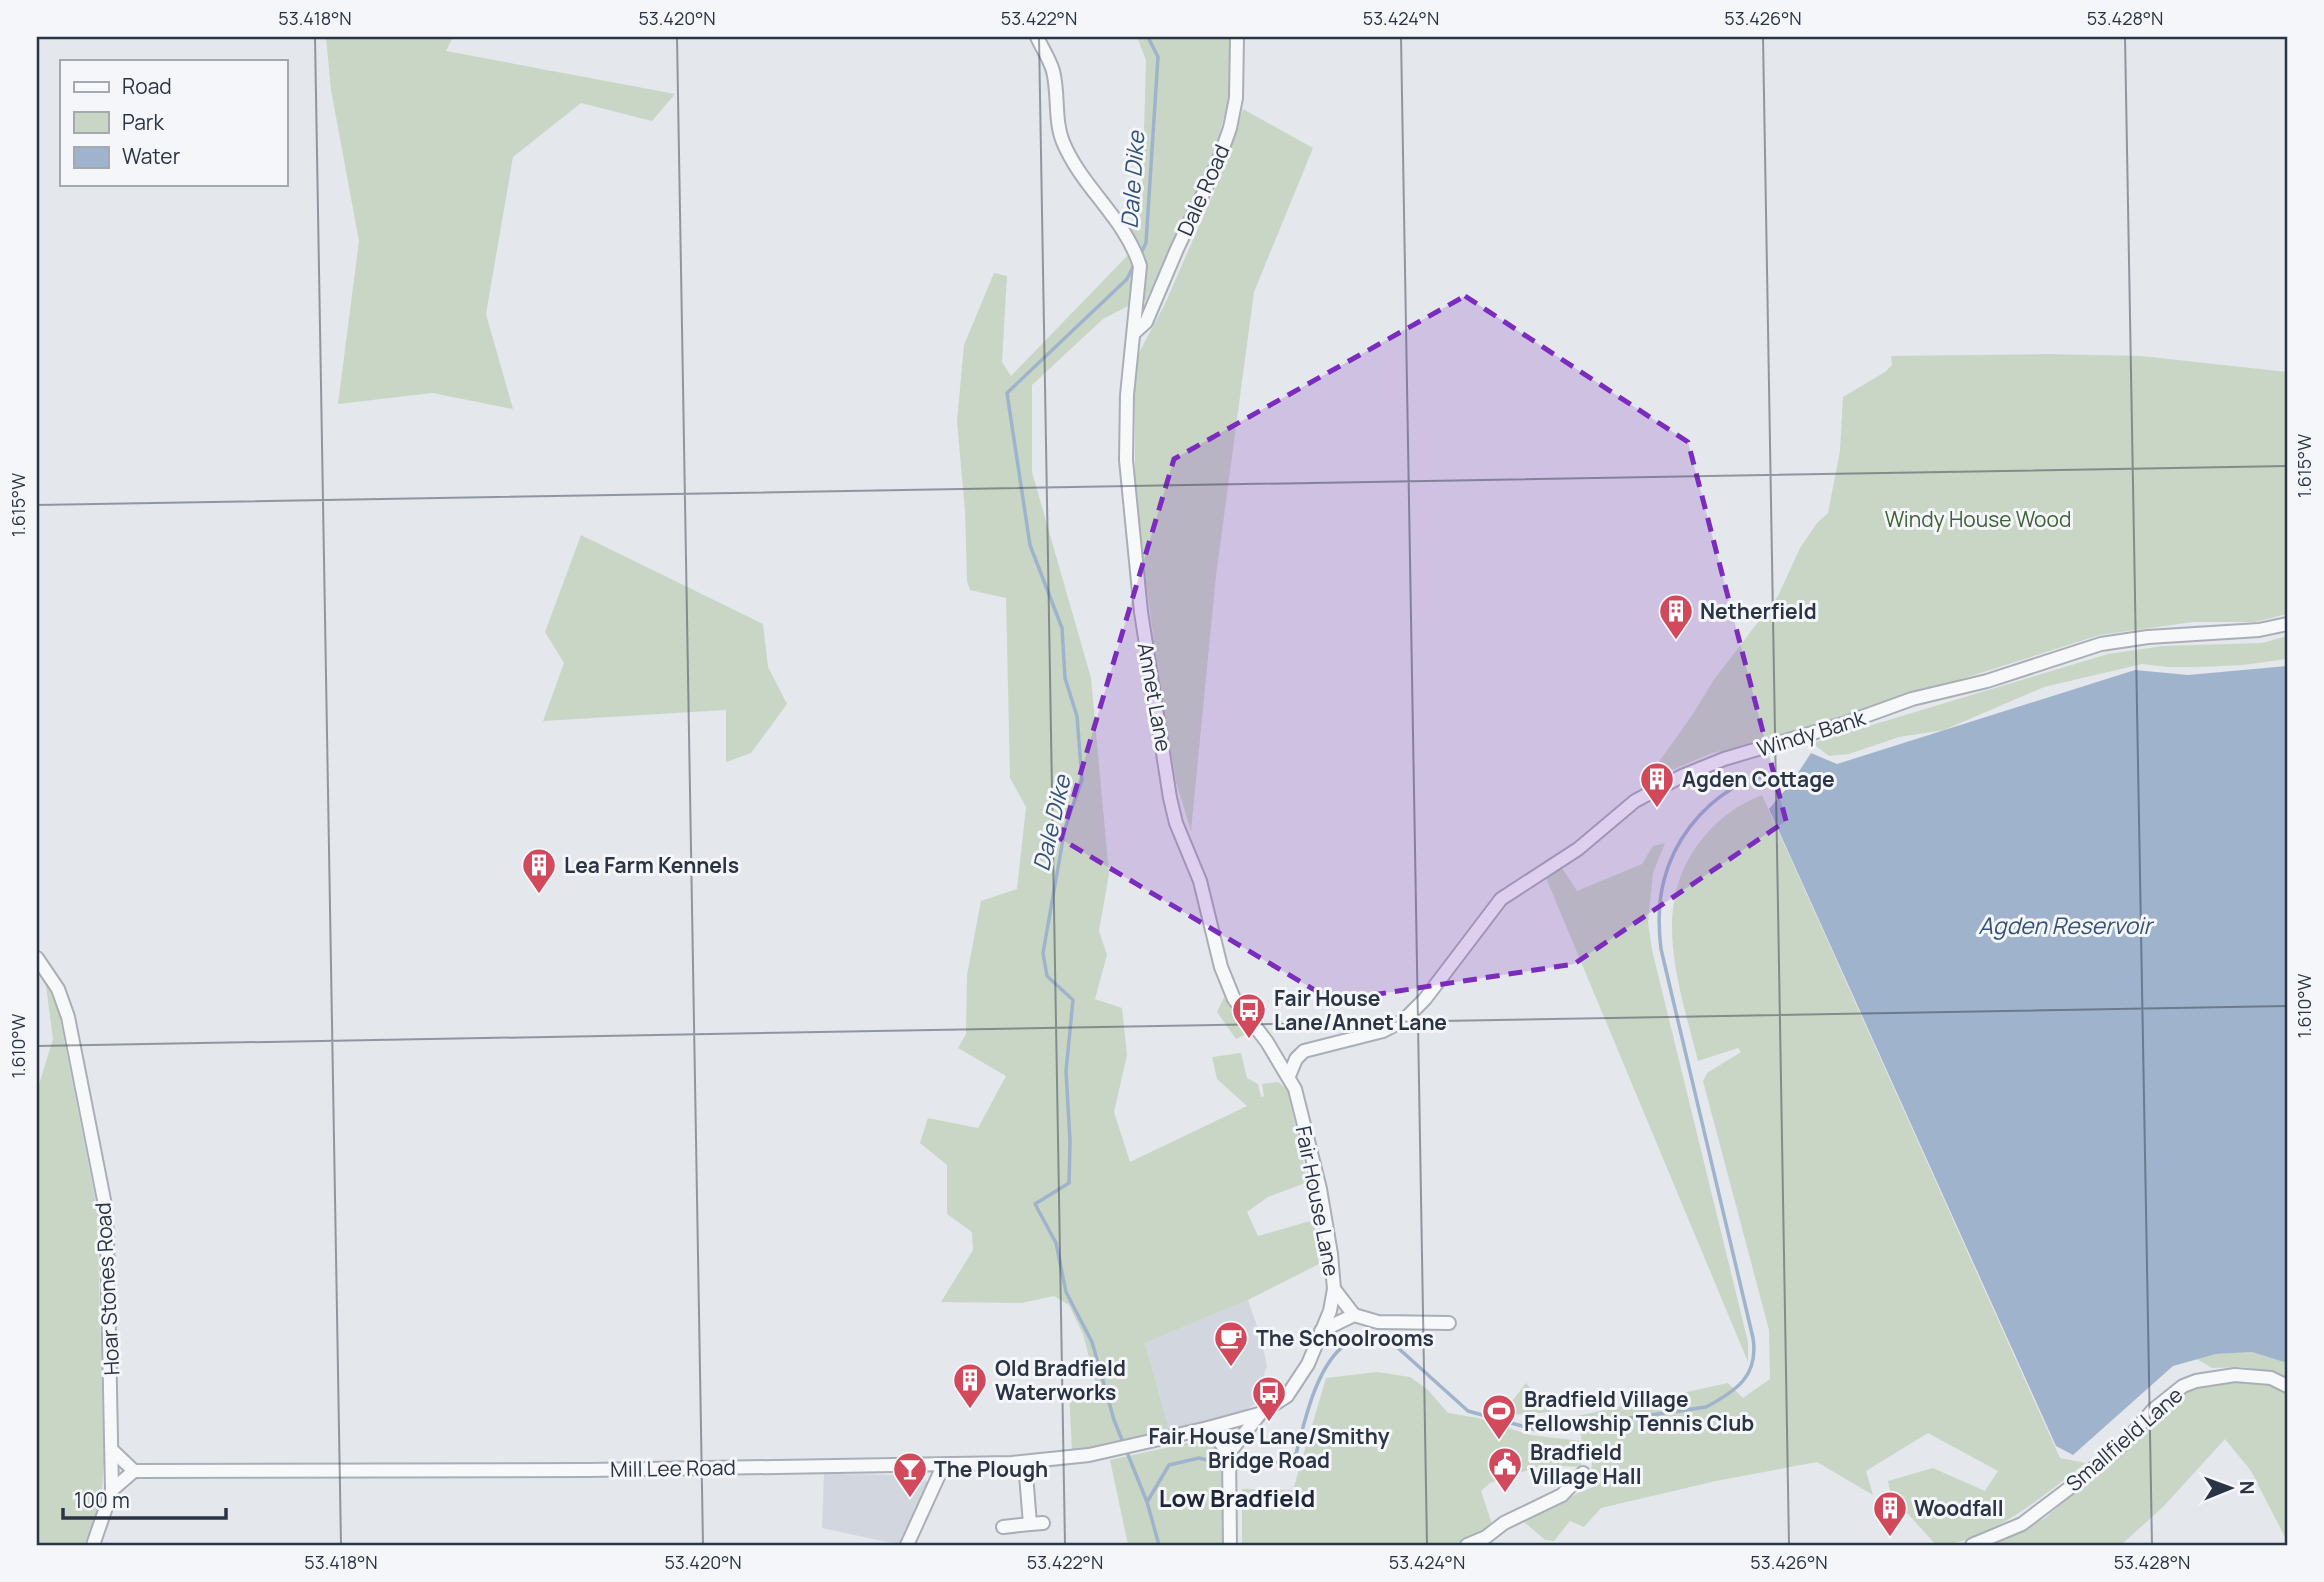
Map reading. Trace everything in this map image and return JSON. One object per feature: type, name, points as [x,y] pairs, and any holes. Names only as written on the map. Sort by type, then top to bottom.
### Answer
[{"type":"street","name":"Annet Lane","points":[[1037,37],[1053,71],[1062,140],[1083,177],[1122,227],[1140,267],[1126,406],[1128,494],[1140,612],[1170,798],[1176,823],[1200,881],[1221,967],[1234,999],[1270,1046]]},
{"type":"street","name":"Dale Road","points":[[1135,332],[1146,321],[1177,248],[1219,162],[1236,98],[1237,37]]},
{"type":"street","name":"Windy Bank","points":[[1270,1046],[1304,1051],[1383,1031],[1404,1020],[1425,999],[1501,899],[1578,849],[1634,800],[1682,776],[1724,759],[1843,724],[1912,699],[1987,681],[2101,644],[2148,637],[2259,631],[2287,624]]},
{"type":"street","name":"Hoar Stones Road","points":[[37,958],[58,989],[68,1017],[105,1205],[112,1490],[93,1545]]},
{"type":"street","name":"Fair House Lane","points":[[1208,1428],[1259,1414],[1287,1395],[1301,1378],[1330,1311],[1334,1289],[1320,1189],[1295,1089],[1270,1046]]},
{"type":"street","points":[[1289,1076],[1296,1059],[1304,1051]]},
{"type":"street","points":[[1334,1289],[1354,1315],[1378,1322],[1449,1323]]},
{"type":"street","points":[[1321,1331],[1354,1315]]},
{"type":"street","name":"Smallfield Lane","points":[[1972,1545],[2022,1524],[2124,1443],[2172,1393],[2183,1386],[2196,1381],[2235,1375],[2271,1378],[2287,1386]]},
{"type":"street","points":[[1229,1454],[1259,1414]]},
{"type":"street","points":[[1208,1428],[1229,1454],[1230,1545]]},
{"type":"street","name":"Mill Lee Road","points":[[134,1471],[943,1466],[1025,1462],[1089,1455],[1208,1428]]},
{"type":"street","points":[[112,1450],[134,1471],[112,1490]]},
{"type":"street","points":[[1003,1527],[1037,1524],[1025,1462]]},
{"type":"street","points":[[907,1545],[943,1466]]},
{"type":"street","points":[[1467,1545],[1486,1537],[1504,1523],[1562,1495],[1583,1473]]},
{"type":"highlighted area","points":[[1465,296],[1688,442],[1786,821],[1574,964],[1333,1001],[1061,839],[1174,459]]},
{"type":"shaded area","points":[[1248,1300],[1261,1338],[1267,1366],[1264,1374],[1271,1394],[1239,1414],[1169,1429],[1145,1343]]},
{"type":"shaded area","points":[[824,1474],[908,1475],[929,1482],[901,1545],[822,1528]]},
{"type":"green space","points":[[326,37],[453,37],[446,51],[675,94],[652,121],[581,103],[513,157],[486,314],[513,409],[432,393],[338,404],[359,241],[331,90]]},
{"type":"green space","points":[[1137,37],[1232,37],[1230,95],[1212,161],[1145,302],[1144,262],[1127,228],[1142,204],[1146,60]]},
{"type":"green space","points":[[1243,109],[1313,148],[1254,292],[1216,576],[1191,831],[1176,782],[1162,701],[1139,530],[1135,491],[1135,360],[1165,304],[1225,166]]},
{"type":"green space","points":[[1131,252],[1136,268],[1130,305],[1103,319],[1032,385],[1032,472],[1091,678],[1109,874],[1099,931],[1107,955],[1095,999],[1122,1008],[1127,1055],[1114,1112],[1130,1162],[1247,1106],[1217,1079],[1212,1057],[1241,1053],[1247,1078],[1258,1084],[1261,1097],[1264,1096],[1262,1084],[1278,1082],[1287,1089],[1308,1182],[1268,1197],[1247,1212],[1258,1236],[1314,1220],[1319,1264],[1248,1300],[1145,1343],[1169,1429],[1072,1452],[1069,1390],[1097,1388],[1083,1334],[1069,1305],[1054,1296],[1022,1303],[941,1302],[973,1250],[972,1232],[947,1214],[947,1165],[920,1143],[928,1118],[978,1128],[1006,1076],[958,1048],[966,1034],[967,975],[981,901],[1017,889],[1026,807],[1010,778],[1006,598],[970,590],[967,581],[965,511],[957,421],[964,345],[994,273],[1007,276],[1002,362],[1011,376]]},
{"type":"green space","name":"Windy House Wood","points":[[1891,356],[2141,356],[2287,372],[2287,614],[2255,622],[2193,622],[2100,635],[1798,731],[1712,753],[1656,777],[1648,777],[1713,681],[1778,596],[1800,548],[1817,523],[1828,513],[1840,451],[1843,397],[1885,372],[1892,365]]},
{"type":"green space","points":[[581,535],[763,624],[768,667],[787,704],[751,753],[726,762],[726,710],[543,721],[564,663],[545,632]]},
{"type":"green space","points":[[2287,636],[2287,659],[2197,667],[2142,664],[2044,687],[1944,730],[1899,737],[1849,754],[1829,756],[1812,743],[2108,654],[2163,646],[2262,643]]},
{"type":"green space","points":[[1762,795],[2060,1458],[2086,1463],[2016,1515],[1996,1527],[1956,1543],[1936,1545],[1891,1495],[1888,1481],[1933,1468],[1985,1491],[1998,1471],[1928,1433],[1866,1471],[1873,1495],[1817,1462],[1716,1481],[1601,1508],[1584,1527],[1570,1521],[1554,1541],[1545,1540],[1523,1521],[1596,1486],[1591,1473],[1593,1450],[1583,1442],[1581,1467],[1543,1465],[1490,1483],[1481,1491],[1493,1527],[1484,1536],[1450,1545],[1242,1545],[1242,1489],[1293,1490],[1326,1378],[1377,1372],[1410,1377],[1427,1389],[1448,1413],[1478,1418],[1530,1435],[1582,1441],[1577,1416],[1728,1383],[1743,1398],[1770,1379],[1769,1330],[1703,1081],[1707,1073],[1741,1052],[1738,1048],[1698,1061],[1677,976],[1672,919],[1676,892],[1686,865],[1702,839],[1729,813]]},
{"type":"green space","points":[[1665,843],[1653,873],[1648,922],[1652,950],[1748,1342],[1748,1362],[1546,878],[1562,868],[1577,891],[1642,864],[1653,846]]},
{"type":"green space","points":[[45,978],[59,1014],[97,1208],[104,1461],[101,1504],[84,1545],[37,1545],[37,1091],[53,1039]]},
{"type":"green space","points":[[1225,995],[1250,1032],[1236,1039],[1217,1012]]},
{"type":"green space","points":[[2252,1352],[2287,1363],[2287,1379],[2273,1372],[2243,1367],[2212,1368],[2197,1359],[2216,1354]]},
{"type":"green space","points":[[2241,1380],[2265,1384],[2287,1395],[2287,1541],[2251,1471],[2225,1439],[2163,1507],[2121,1545],[1994,1545],[2045,1518],[2129,1446],[2184,1390],[2198,1385]]},
{"type":"green space","points":[[1526,1383],[1551,1412],[1501,1416]]},
{"type":"green space","points":[[1197,1441],[1215,1447],[1225,1463],[1225,1545],[1128,1545],[1110,1460]]},
{"type":"water","name":"Agden Reservoir","points":[[2287,666],[2287,1363],[2252,1352],[2216,1354],[2173,1366],[2073,1455],[2056,1446],[1769,809],[1792,782],[1811,753],[1837,764],[2135,670],[2188,675]]},
{"type":"waterway","name":"Dale Dike","points":[[1140,255],[1146,243],[1158,57],[1148,37]]},
{"type":"waterway","name":"Dale Dike","points":[[1134,265],[1127,279],[1007,393],[1030,545],[1062,628],[1065,678],[1077,716],[1082,780],[1065,828],[1043,953],[1047,976],[1073,1000],[1066,1071],[1070,1141],[1069,1183],[1035,1204],[1056,1243],[1066,1292],[1092,1342],[1114,1420],[1147,1502],[1159,1545]]},
{"type":"waterway","points":[[1234,1468],[1258,1468],[1296,1454],[1313,1394],[1327,1366],[1346,1344],[1373,1335],[1397,1347],[1468,1411],[1540,1431],[1706,1407],[1727,1395],[1743,1381],[1752,1363],[1753,1338],[1661,949],[1660,906],[1664,880],[1674,852],[1690,827],[1710,805],[1750,779],[1768,778],[1795,784]]},
{"type":"waterway","points":[[1147,1502],[1169,1465],[1199,1458],[1226,1465]]},
{"type":"place","name":"Netherfield","points":[[1676,641]]},
{"type":"place","name":"Agden Cottage","points":[[1657,809]]},
{"type":"place","name":"Lea Farm Kennels","points":[[539,895]]},
{"type":"place","name":"Fair House Lane/Annet Lane","points":[[1249,1040]]},
{"type":"place","name":"The Schoolrooms","points":[[1231,1368]]},
{"type":"place","name":"Old Bradfield Waterworks","points":[[970,1410]]},
{"type":"place","name":"Fair House Lane/Smithy Bridge Road","points":[[1269,1423]]},
{"type":"place","name":"Bradfield Village Fellowship Tennis Club","points":[[1499,1441]]},
{"type":"place","name":"Bradfield Village Hall","points":[[1505,1494]]},
{"type":"place","name":"The Plough","points":[[910,1499]]},
{"type":"place","name":"Woodfall","points":[[1890,1538]]},
{"type":"district","name":"Low Bradfield","points":[[1237,1497]]}]
